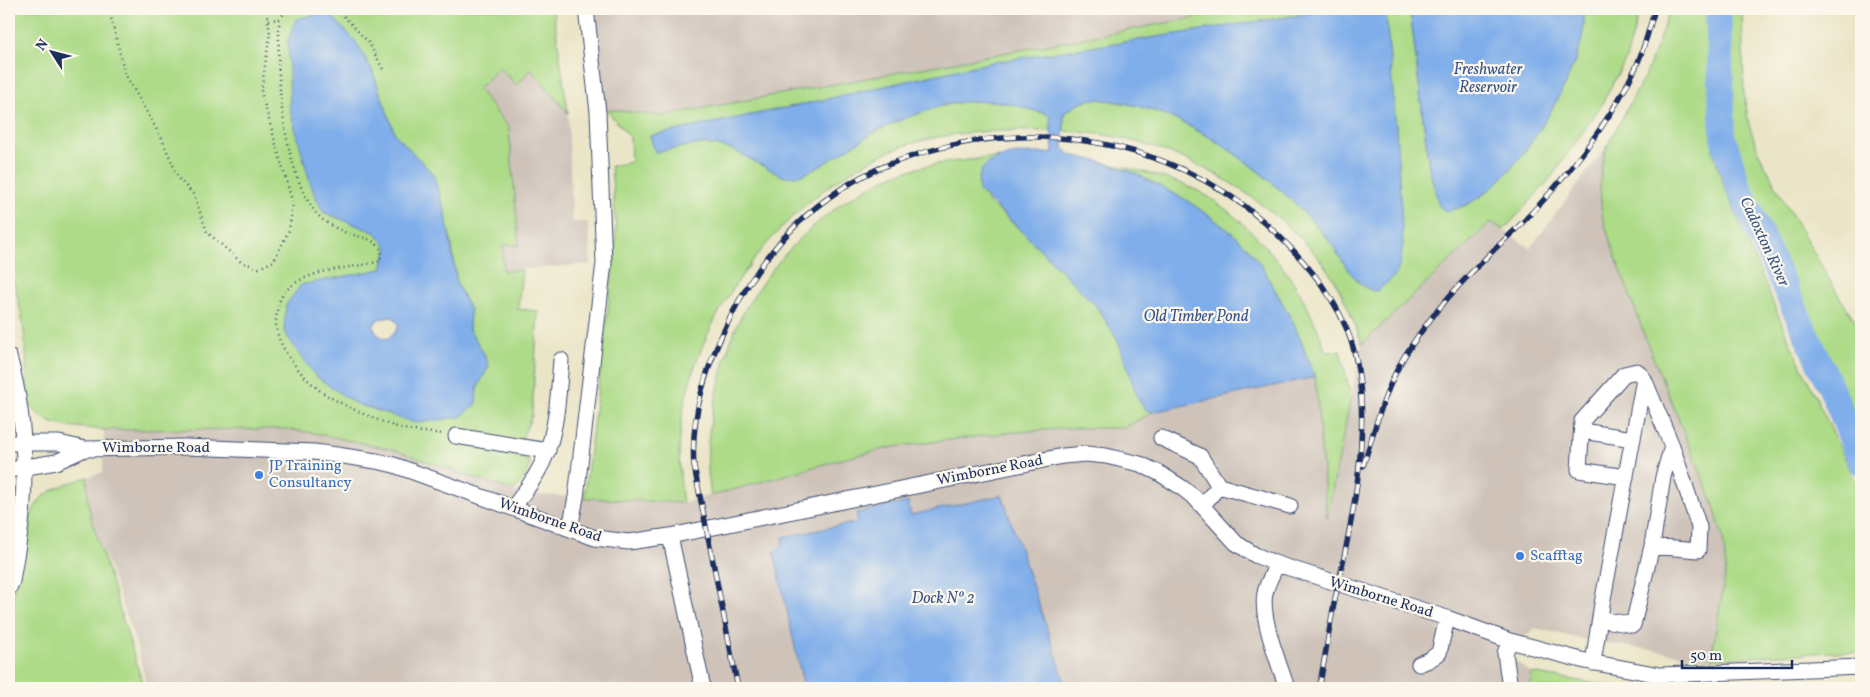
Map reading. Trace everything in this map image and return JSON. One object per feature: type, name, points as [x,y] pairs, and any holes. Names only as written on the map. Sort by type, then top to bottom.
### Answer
[{"type":"street","points":[[570,529],[576,497],[604,263],[598,112],[586,9]]},
{"type":"street","points":[[9,357],[19,406],[16,443],[24,467],[23,503],[12,582],[9,588]]},
{"type":"street","points":[[513,508],[538,473],[548,451],[558,407],[561,360]]},
{"type":"street","points":[[1626,477],[1579,470],[1582,421],[1624,374],[1637,371],[1644,379],[1672,446],[1699,528],[1698,550],[1652,546]]},
{"type":"street","points":[[1593,663],[1644,379]]},
{"type":"street","points":[[1582,431],[1633,439]]},
{"type":"street","points":[[456,436],[548,451]]},
{"type":"street","points":[[1161,438],[1200,456],[1219,486],[1290,506]]},
{"type":"street","name":"Wimborne Road","points":[[16,443],[59,443],[85,449],[184,447],[304,452],[337,454],[376,460],[595,538],[629,542],[670,536],[1063,456],[1086,454],[1119,458],[1148,467],[1181,486],[1203,506],[1236,543],[1255,555],[1277,564],[1447,618],[1510,641],[1593,663],[1660,674],[1861,667]]},
{"type":"street","points":[[1600,619],[1634,625],[1652,546],[1663,477],[1672,446]]},
{"type":"street","name":"Wimborne Road","points":[[9,470],[56,462],[85,449]]},
{"type":"street","points":[[1203,506],[1219,486]]},
{"type":"street","points":[[670,536],[703,688]]},
{"type":"street","points":[[1277,564],[1265,592],[1264,605],[1266,621],[1287,688]]},
{"type":"street","points":[[1419,664],[1430,660],[1439,652],[1447,618]]},
{"type":"street","points":[[1510,641],[1505,654],[1510,688]]},
{"type":"path","points":[[109,9],[125,74],[161,137],[179,179],[194,195],[207,232],[241,262],[259,268],[274,261],[289,230],[293,204],[261,92],[270,33],[266,9]]},
{"type":"path","points":[[269,20],[279,19],[288,9]]},
{"type":"path","points":[[337,9],[369,43],[384,71]]},
{"type":"path","points":[[279,19],[278,74],[282,110],[293,168],[309,202],[323,220],[346,232],[367,238],[378,244],[382,251],[380,261],[308,276],[289,287],[277,305],[275,329],[284,350],[302,373],[326,395],[361,412],[404,428],[456,436]]},
{"type":"shaded area","points":[[594,9],[1242,9],[661,116],[605,109]]},
{"type":"shaded area","points":[[499,68],[531,69],[568,113],[572,222],[588,222],[591,264],[503,271],[503,244],[519,244],[478,89]]},
{"type":"shaded area","points":[[1607,146],[1602,164],[1610,241],[1648,345],[1713,503],[1723,539],[1726,570],[1711,659],[1585,640],[1535,628],[1505,653],[1531,673],[1622,688],[1067,688],[1001,495],[911,515],[908,502],[857,513],[858,522],[783,537],[783,542],[778,550],[774,552],[804,688],[147,688],[137,646],[91,517],[87,477],[103,472],[104,430],[284,429],[314,433],[394,450],[513,491],[540,495],[683,503],[893,447],[1005,433],[1071,428],[1124,428],[1153,412],[1315,377],[1328,516],[1362,344],[1491,222],[1530,248]]},
{"type":"green space","points":[[9,9],[553,9],[568,113],[531,69],[517,85],[499,68],[478,89],[509,128],[519,245],[503,245],[503,271],[522,270],[518,309],[538,311],[532,416],[514,455],[530,462],[524,478],[513,491],[394,450],[314,433],[284,429],[104,430],[52,423],[40,416],[32,408],[27,398],[27,365],[22,316],[9,269]],"holes":[[[372,70],[395,134],[433,174],[452,244],[457,284],[470,310],[469,329],[489,366],[477,388],[476,404],[301,285],[382,269],[388,248],[376,233],[323,212]]]},
{"type":"green space","points":[[1242,9],[1338,9],[988,63],[650,136],[715,145],[802,175],[888,126],[932,109],[963,102],[994,101],[1050,115],[1051,131],[974,132],[917,142],[898,148],[857,168],[819,194],[783,226],[751,263],[724,303],[702,346],[687,391],[680,435],[679,452],[683,503],[584,498],[615,253],[616,226],[611,166],[631,162],[630,137],[605,109],[661,116]]},
{"type":"green space","points":[[1376,9],[1410,9],[1429,168],[1480,198],[1519,158],[1570,73],[1581,42],[1584,9],[1640,9],[1626,59],[1599,109],[1550,179],[1504,230],[1491,222],[1362,344],[1346,303],[1330,274],[1307,245],[1272,212],[1218,176],[1189,161],[1159,149],[1128,140],[1064,131],[1064,113],[1085,101],[1092,99],[1105,100],[1149,109],[1177,120],[1205,135],[1260,173],[1307,215],[1330,241],[1358,283],[1396,127],[1386,17],[1380,10]]},
{"type":"green space","points":[[1670,9],[1706,9],[1713,151],[1722,181],[1787,336],[1861,492],[1861,653],[1833,652],[1711,659],[1726,570],[1723,538],[1713,503],[1648,345],[1610,241],[1602,215],[1600,189],[1602,164],[1607,146],[1647,72]]},
{"type":"green space","points":[[1728,9],[1742,9],[1744,93],[1749,125],[1759,153],[1779,192],[1837,293],[1861,330],[1861,425],[1746,174],[1736,147],[1730,109]]},
{"type":"green space","points":[[999,157],[988,163],[986,200],[1023,232],[1096,306],[1118,340],[1145,409],[1153,412],[1124,428],[1071,428],[1005,433],[893,447],[846,458],[711,496],[708,441],[727,353],[736,327],[752,298],[782,258],[800,239],[839,206],[859,192],[881,181],[909,170]]},
{"type":"green space","points":[[1097,161],[1172,180],[1202,193],[1226,209],[1271,252],[1293,282],[1311,314],[1326,352],[1340,350],[1351,397],[1327,518],[1315,377],[1294,324],[1261,265],[1231,233],[1186,200],[1135,173]]},
{"type":"green space","points":[[87,477],[91,517],[144,688],[9,688],[11,616],[14,586],[25,531],[34,509],[45,495]]},
{"type":"green space","points":[[1531,673],[1622,688],[1530,688]]},
{"type":"water","name":"Old Timber Pond","points":[[1338,9],[1376,9],[1386,16],[1396,127],[1403,244],[1400,265],[1395,276],[1377,291],[1369,289],[1354,278],[1325,235],[1282,192],[1258,171],[1204,134],[1175,119],[1147,109],[1099,99],[1088,100],[1064,113],[1063,148],[1071,155],[1135,173],[1186,200],[1232,233],[1249,249],[1261,265],[1294,324],[1315,377],[1153,412],[1145,409],[1138,399],[1118,340],[1096,306],[1023,232],[979,191],[979,178],[983,168],[992,161],[1016,154],[1053,153],[1050,115],[994,101],[944,105],[900,120],[873,133],[822,165],[802,175],[784,177],[733,150],[715,145],[700,144],[655,152],[650,136],[988,63]]},
{"type":"water","name":"Freshwater Reservoir","points":[[1410,9],[1584,9],[1582,39],[1573,65],[1562,90],[1530,144],[1510,169],[1489,190],[1467,204],[1445,211],[1439,206],[1429,168]]},
{"type":"water","points":[[328,12],[357,43],[372,70],[395,134],[433,174],[446,214],[457,284],[470,310],[469,330],[482,350],[489,366],[477,388],[476,405],[460,417],[415,423],[354,403],[317,377],[284,331],[286,305],[301,285],[382,269],[388,248],[376,233],[323,212],[311,186],[290,110],[288,40],[296,19]],"holes":[[[393,317],[399,325],[394,334],[386,339],[378,335],[373,327],[378,319]]]},
{"type":"water","name":"Dock Nº 2","points":[[1002,495],[1067,688],[804,688],[774,552],[781,546],[783,537],[858,522],[856,513],[908,502],[911,515]]},
{"type":"waterway","name":"Cadoxton River","points":[[1718,9],[1723,137],[1738,186],[1835,397],[1861,462]]},
{"type":"railway","points":[[1363,466],[1385,397],[1404,357],[1451,294],[1535,210],[1583,153],[1612,112],[1635,69],[1644,47],[1655,9]]},
{"type":"railway","points":[[738,688],[694,466],[693,447],[698,408],[707,371],[730,318],[753,277],[782,240],[815,208],[862,176],[897,161],[925,152],[972,141],[1020,137],[1068,139],[1116,147],[1162,161],[1206,181],[1246,207],[1282,239],[1319,281],[1339,312],[1353,346],[1357,364],[1361,392],[1362,422],[1353,513],[1319,688]]},
{"type":"place","name":"JP Training Consultancy","points":[[259,475]]},
{"type":"place","name":"Scafftag","points":[[1520,556]]}]
